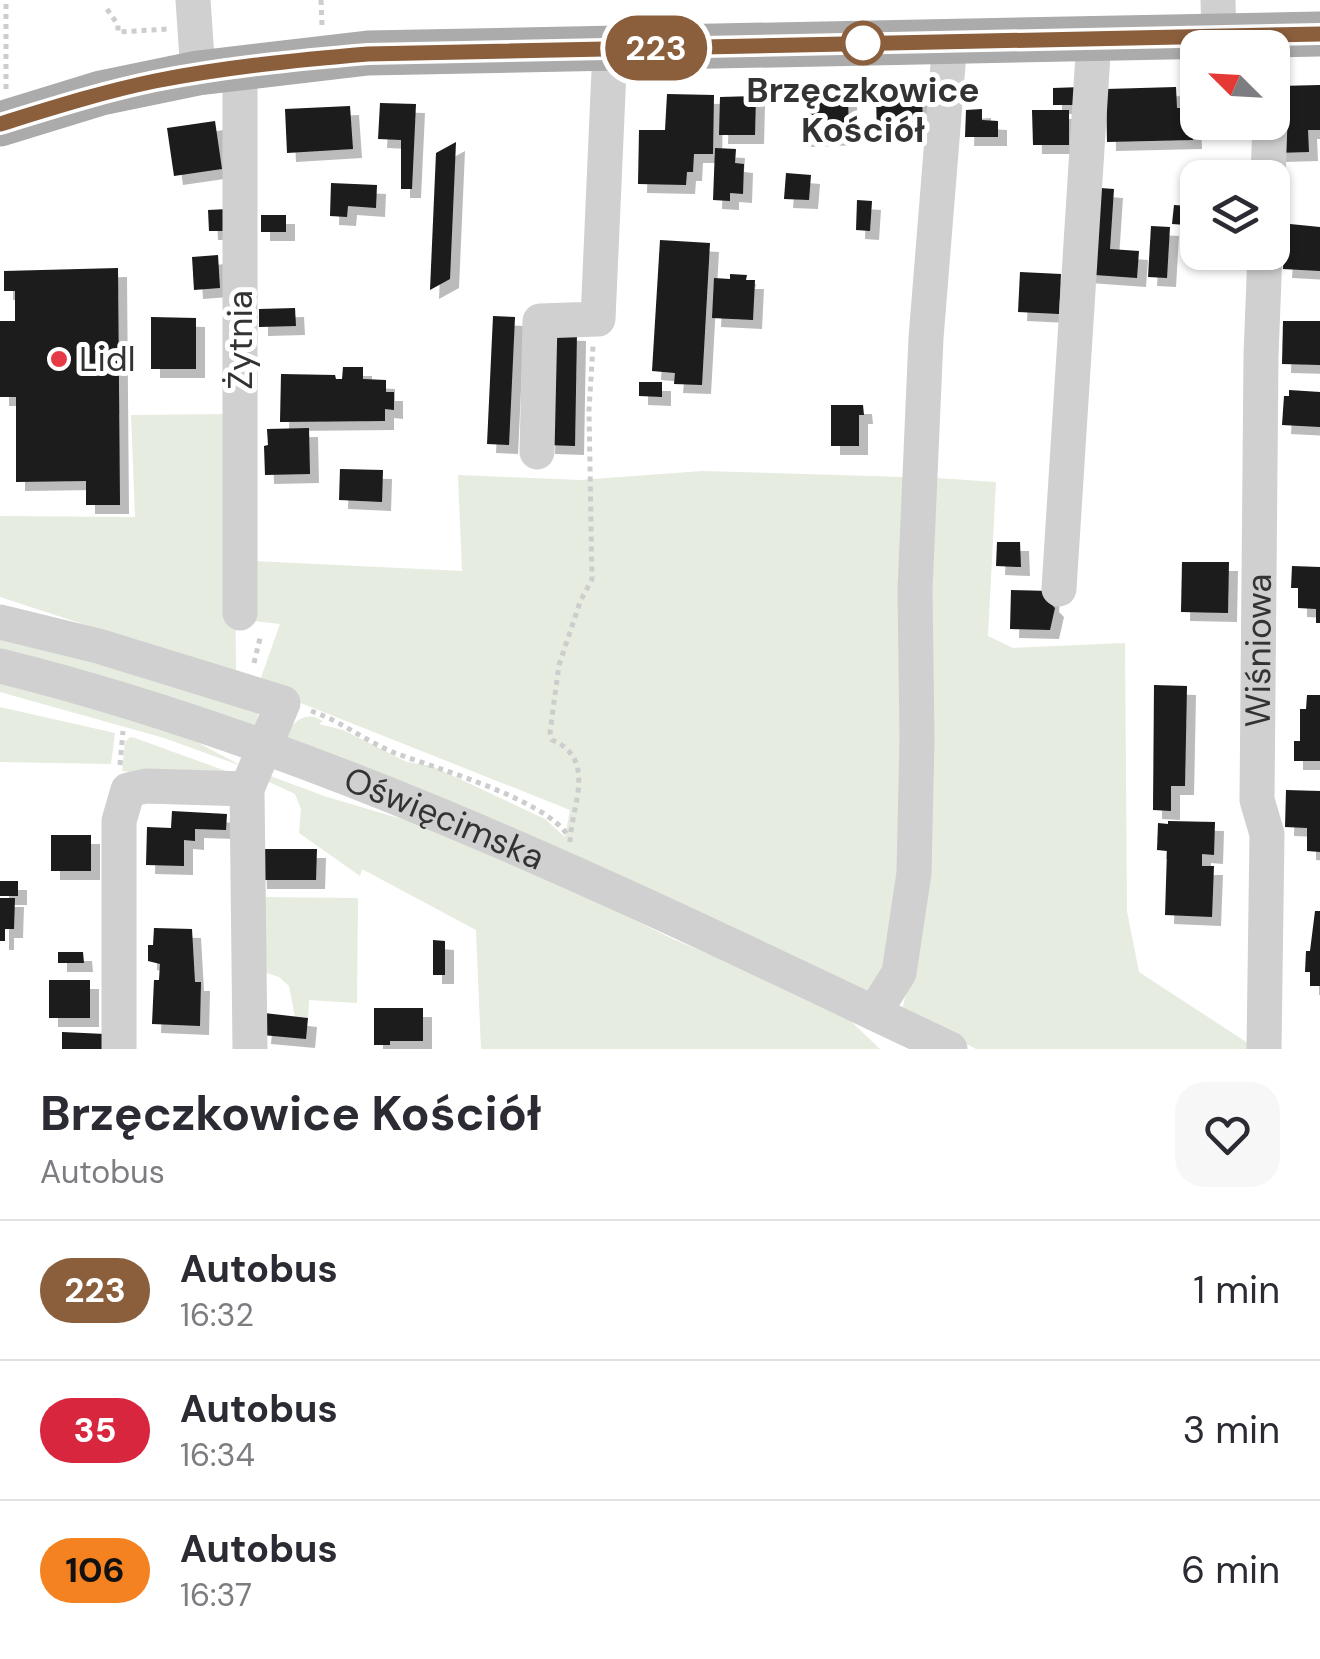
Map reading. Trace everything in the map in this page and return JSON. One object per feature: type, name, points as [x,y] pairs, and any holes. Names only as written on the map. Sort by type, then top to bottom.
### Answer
[{"type":"main road","points":[[3,110],[219,70],[368,54],[1094,38],[1218,18],[1246,30]]},
{"type":"main road","points":[[1290,38],[1320,34]]},
{"type":"street","name":"Żytnia","points":[[193,0],[219,70],[251,620]]},
{"type":"street","points":[[1059,589],[1094,38]]},
{"type":"street","points":[[874,1013],[899,973],[914,872],[918,739],[916,590],[924,377],[950,40]]},
{"type":"street","points":[[537,452],[540,321],[598,319],[610,48]]},
{"type":"street","name":"Wiśniowa","points":[[1264,270],[1260,356],[1258,800],[1267,834],[1264,1049]]},
{"type":"street","points":[[0,622],[98,646],[284,703],[248,788],[250,1049]]},
{"type":"street","name":"Oświęcimska","points":[[0,666],[123,699],[478,831],[564,853],[874,1013],[909,1040]]},
{"type":"street","points":[[119,1049],[119,821],[128,790],[146,786],[248,788]]},
{"type":"street","points":[[909,1040],[950,1049]]},
{"type":"path","points":[[3,110],[6,0]]},
{"type":"path","points":[[321,0],[322,34]]},
{"type":"path","points":[[107,9],[118,25],[118,32],[171,29]]},
{"type":"path","points":[[564,853],[580,786],[576,762],[568,750],[552,740],[550,732],[559,665],[592,579],[592,348]]},
{"type":"path","points":[[248,691],[251,620]]},
{"type":"path","points":[[284,703],[318,713],[386,749],[442,768],[548,816],[558,823],[564,853]]},
{"type":"path","points":[[120,751],[123,732]]},
{"type":"shaded area","points":[[234,414],[236,674],[0,597],[0,516],[135,517],[131,415]]},
{"type":"shaded area","points":[[702,471],[905,477],[903,911],[874,997],[285,739],[300,719],[316,718],[323,721],[319,724],[343,730],[407,762],[432,766],[545,819],[565,837],[570,810],[258,686],[280,624],[254,621],[253,561],[462,571],[458,475],[580,480]]},
{"type":"shaded area","points":[[936,478],[996,482],[988,636],[1013,648],[1125,643],[1127,911],[1139,972],[1257,1049],[976,1049],[902,1010],[919,942]]},
{"type":"shaded area","points":[[0,634],[258,713],[257,728],[0,650]]},
{"type":"shaded area","points":[[0,679],[174,730],[244,767],[164,738],[0,692]]},
{"type":"shaded area","points":[[0,707],[115,733],[111,764],[0,762]]},
{"type":"shaded area","points":[[130,737],[237,775],[180,778],[122,771],[125,742]]},
{"type":"shaded area","points":[[265,774],[327,797],[470,839],[673,939],[836,1007],[880,1049],[481,1049],[476,930],[362,869],[360,876],[299,833],[301,809],[295,794],[267,781]]},
{"type":"shaded area","points":[[254,897],[358,898],[357,1003],[309,1000],[308,1018],[295,1017],[289,986],[264,972]]},
{"type":"building","points":[[1320,85],[1320,130],[1308,130],[1309,152],[1275,153],[1276,140],[1290,140],[1290,86]]},
{"type":"building","points":[[1082,87],[1082,105],[1053,105],[1053,88]]},
{"type":"building","points":[[1176,87],[1180,140],[1193,140],[1107,142],[1106,89]]},
{"type":"building","points":[[922,93],[923,134],[877,135],[876,95]]},
{"type":"building","points":[[667,94],[714,95],[713,154],[694,154],[693,172],[687,172],[686,185],[638,184],[639,130],[665,130]]},
{"type":"building","points":[[756,96],[755,135],[719,135],[720,97]]},
{"type":"building","points":[[806,96],[848,96],[849,136],[802,138],[801,115],[807,115]]},
{"type":"building","points":[[380,103],[416,104],[412,189],[401,189],[401,140],[378,139]]},
{"type":"building","points":[[350,106],[353,149],[287,153],[285,109]]},
{"type":"building","points":[[982,109],[982,120],[998,121],[998,137],[965,137],[966,110]]},
{"type":"building","points":[[1032,110],[1069,110],[1069,145],[1033,145]]},
{"type":"building","points":[[215,121],[222,169],[174,176],[167,128]]},
{"type":"building","points":[[456,142],[450,279],[430,290],[436,153]]},
{"type":"building","points":[[715,148],[736,149],[735,163],[744,164],[743,194],[730,193],[730,201],[713,200]]},
{"type":"building","points":[[786,173],[811,175],[809,200],[784,199]]},
{"type":"building","points":[[331,183],[377,185],[376,208],[348,206],[347,217],[330,216]]},
{"type":"building","points":[[1087,187],[1114,189],[1110,249],[1139,251],[1137,278],[1081,274]]},
{"type":"building","points":[[857,200],[872,201],[870,231],[856,230]]},
{"type":"building","points":[[1174,205],[1180,205],[1180,225],[1172,224]]},
{"type":"building","points":[[228,209],[228,231],[209,231],[208,210]]},
{"type":"building","points":[[261,215],[286,215],[286,232],[261,232]]},
{"type":"building","points":[[1290,224],[1320,227],[1320,271],[1290,269]]},
{"type":"building","points":[[1151,226],[1170,227],[1167,278],[1148,277]]},
{"type":"building","points":[[660,240],[710,243],[702,385],[674,384],[675,373],[652,371]]},
{"type":"building","points":[[218,255],[220,288],[194,290],[192,257]]},
{"type":"building","name":"Lidl","points":[[118,268],[120,505],[86,505],[86,481],[16,482],[16,397],[0,397],[0,321],[15,321],[15,291],[4,291],[4,271]]},
{"type":"building","points":[[1020,272],[1061,274],[1059,314],[1018,312]]},
{"type":"building","points":[[730,274],[755,280],[753,320],[712,318],[714,278],[730,279]]},
{"type":"building","points":[[295,308],[296,326],[259,327],[259,309]]},
{"type":"building","points":[[493,316],[515,317],[509,445],[487,444]]},
{"type":"building","points":[[151,317],[196,318],[196,369],[151,369]]},
{"type":"building","points":[[1283,321],[1320,321],[1320,365],[1282,364]]},
{"type":"building","points":[[549,331],[577,332],[575,446],[546,445]]},
{"type":"building","points":[[343,367],[363,367],[363,379],[386,380],[386,392],[394,392],[394,410],[385,409],[385,421],[280,422],[281,374],[335,375],[342,379]]},
{"type":"building","points":[[639,382],[662,382],[662,397],[639,396]]},
{"type":"building","points":[[1289,390],[1320,392],[1320,427],[1282,425],[1284,396],[1289,396]]},
{"type":"building","points":[[831,405],[863,405],[864,415],[859,415],[859,446],[831,446]]},
{"type":"building","points":[[309,428],[310,474],[265,475],[267,429]]},
{"type":"building","points":[[340,469],[383,470],[382,502],[339,500]]},
{"type":"building","points":[[997,542],[1020,542],[1021,567],[996,566]]},
{"type":"building","points":[[1182,562],[1229,562],[1228,613],[1181,612]]},
{"type":"building","points":[[1292,566],[1320,567],[1320,623],[1316,623],[1316,609],[1298,608],[1298,588],[1291,588]]},
{"type":"building","points":[[1011,590],[1051,591],[1050,603],[1055,608],[1050,630],[1010,629]]},
{"type":"building","points":[[1154,685],[1187,686],[1185,786],[1171,786],[1171,811],[1153,810]]},
{"type":"building","points":[[1307,695],[1320,695],[1320,761],[1294,761],[1294,741],[1300,741],[1300,709],[1306,709]]},
{"type":"building","points":[[1286,790],[1320,791],[1320,852],[1307,851],[1307,828],[1285,827]]},
{"type":"building","points":[[172,811],[227,814],[226,830],[195,829],[195,841],[184,840],[184,866],[146,865],[147,827],[171,828]]},
{"type":"building","points":[[1215,822],[1214,855],[1202,854],[1202,866],[1214,866],[1212,917],[1165,915],[1167,851],[1157,850],[1158,823]]},
{"type":"building","points":[[51,835],[91,835],[91,871],[51,871]]},
{"type":"building","points":[[257,849],[317,849],[316,880],[258,880]]},
{"type":"building","points":[[0,881],[18,881],[18,896],[0,896]]},
{"type":"building","points":[[0,898],[15,898],[14,929],[5,929],[5,941],[0,941]]},
{"type":"building","points":[[1315,911],[1320,911],[1320,986],[1310,986],[1310,972],[1305,972],[1306,951],[1310,951]]},
{"type":"building","points":[[154,928],[192,929],[195,982],[201,982],[200,1026],[152,1024],[154,980],[159,980],[160,964],[148,961]]},
{"type":"building","points":[[433,940],[445,941],[445,975],[433,975]]},
{"type":"building","points":[[58,952],[83,952],[84,963],[58,963]]},
{"type":"building","points":[[49,980],[90,980],[90,1018],[49,1018]]},
{"type":"building","points":[[374,1008],[423,1008],[423,1041],[374,1045]]},
{"type":"building","points":[[264,1013],[308,1018],[306,1039],[262,1035]]},
{"type":"building","points":[[62,1032],[105,1034],[104,1049],[62,1049]]},
{"type":"bus line","name":"223","points":[[0,124],[154,81],[240,67],[368,54],[1320,34]]},
{"type":"place","name":"Brzęczkowice Kościół","points":[[863,43]]},
{"type":"place","name":"Lidl","points":[[59,359]]}]
